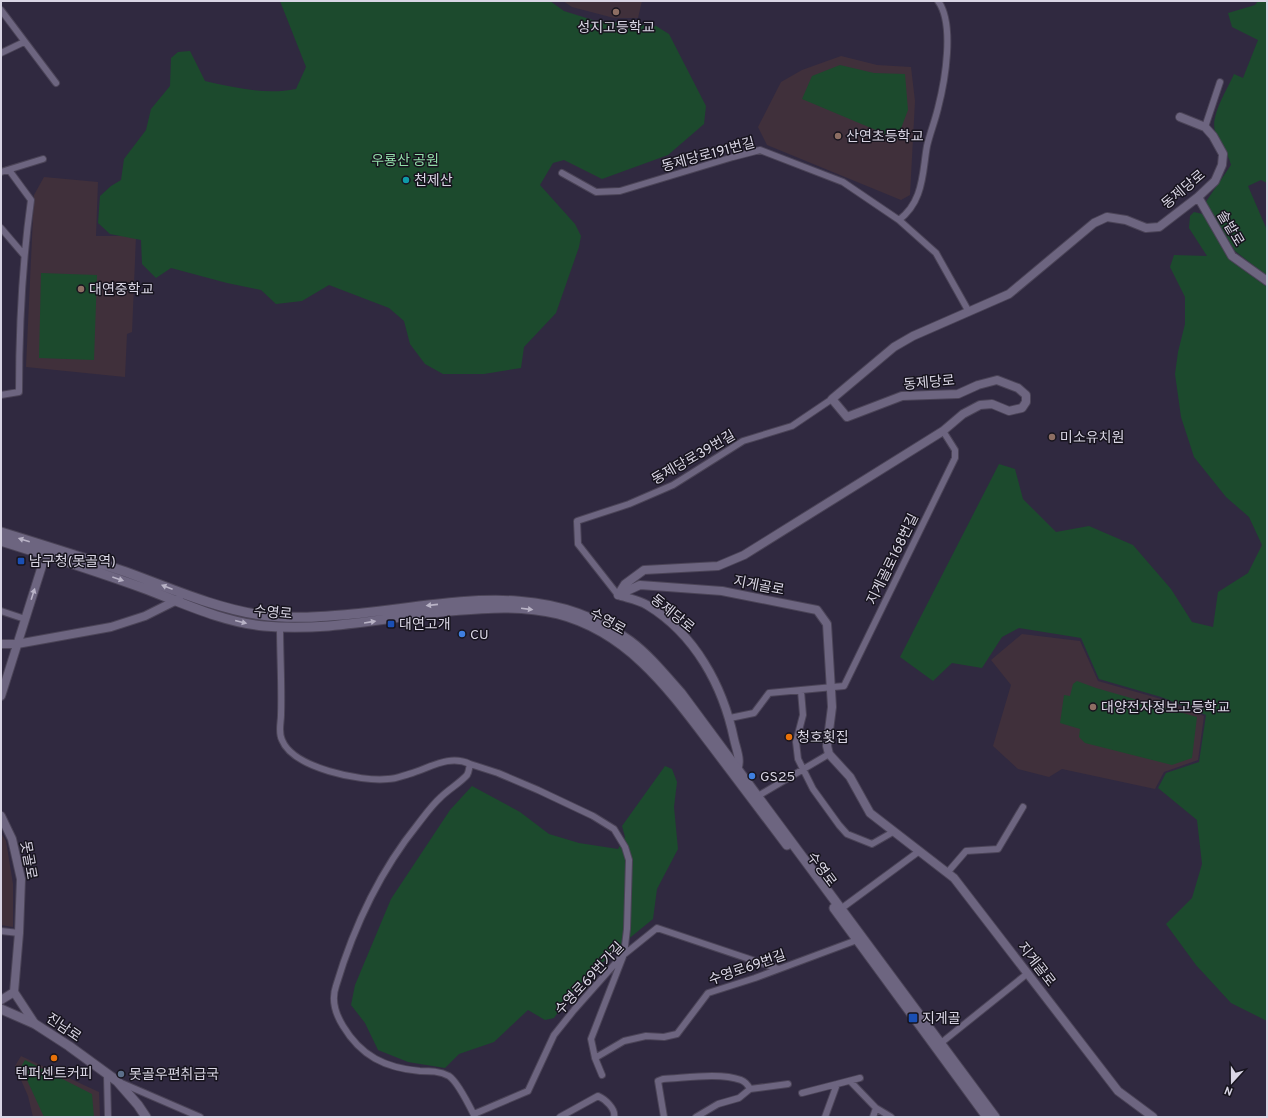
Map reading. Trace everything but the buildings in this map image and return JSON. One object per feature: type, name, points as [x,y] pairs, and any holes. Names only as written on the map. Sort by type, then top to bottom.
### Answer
[{"type":"main road","name":"수영로","points":[[1,532],[201,611],[238,622],[280,627],[344,626],[417,615],[498,608],[522,608],[560,614],[597,629],[634,654],[664,684],[758,796],[995,1117]]},
{"type":"main road","name":"수영로","points":[[1,541],[47,551],[126,573],[191,597],[247,612],[280,617],[338,616],[436,605],[514,600],[542,603],[568,609],[596,621],[614,631],[642,651],[681,693],[857,940],[986,1117]]},
{"type":"main road","name":"진남로","points":[[2,1012],[35,1024],[69,1046],[107,1076],[117,1081],[138,1105],[146,1117]]},
{"type":"street","points":[[899,220],[909,212],[918,194],[923,176],[927,146],[942,89],[948,31],[946,16],[938,1]]},
{"type":"street","points":[[1,12],[56,83]]},
{"type":"street","points":[[1,52],[24,42]]},
{"type":"street","points":[[1204,127],[1220,82]]},
{"type":"street","name":"동제당로","points":[[736,771],[739,761],[730,718],[715,681],[696,650],[677,629],[646,605],[618,596],[624,584],[644,570],[718,566],[744,555],[943,431],[963,414],[980,405],[992,404],[1010,411],[1022,408],[1026,402],[1026,395],[1018,388],[997,380],[978,385],[958,394],[902,396],[847,417],[832,400],[894,347],[913,336],[1009,294],[1094,223],[1107,216],[1126,220],[1146,228],[1159,227],[1198,197],[1215,181],[1222,165],[1222,154],[1213,136],[1204,127],[1180,117]]},
{"type":"street","name":"동제당로191번길","points":[[562,173],[596,192],[620,191],[760,150],[843,182],[899,220],[936,253],[969,312]]},
{"type":"street","points":[[1,172],[43,159]]},
{"type":"street","points":[[1,395],[19,392],[20,324],[24,255],[31,200],[9,170]]},
{"type":"street","name":"솔밭로","points":[[1198,197],[1232,256],[1267,281]]},
{"type":"street","points":[[1,228],[24,255]]},
{"type":"street","name":"동제당로39번길","points":[[618,596],[578,544],[577,521],[630,504],[673,485],[743,441],[792,426],[832,400]]},
{"type":"street","name":"지게골로168번길","points":[[831,688],[844,686],[955,458],[955,450],[943,431]]},
{"type":"street","points":[[1,696],[47,551]]},
{"type":"street","name":"지게골로","points":[[618,596],[640,585],[684,588],[722,591],[817,610],[827,624],[832,707],[827,746],[829,754],[850,777],[870,813],[918,852],[954,878],[1118,1091],[1153,1117]]},
{"type":"street","points":[[1,644],[17,644],[111,627],[145,616],[174,600],[191,597]]},
{"type":"street","points":[[1,611],[25,619]]},
{"type":"street","points":[[280,627],[282,716],[280,732],[282,740],[288,749],[298,757],[311,764],[338,773],[364,779],[389,779],[443,762],[455,760],[498,773],[538,790],[593,816],[614,829],[625,847],[629,860],[627,929],[624,954],[591,1039],[595,1058],[602,1075]]},
{"type":"street","points":[[730,718],[754,713],[769,693],[831,688]]},
{"type":"street","points":[[801,691],[803,715],[796,742],[798,759],[813,788],[847,834],[872,844],[893,832]]},
{"type":"street","points":[[758,796],[829,754]]},
{"type":"street","points":[[470,764],[467,775],[440,798],[416,826],[383,875],[368,903],[343,961],[333,994],[334,1008],[341,1022],[351,1039],[363,1052],[396,1068],[438,1071],[450,1077],[474,1115]]},
{"type":"street","points":[[948,873],[966,851],[998,849],[1023,807]]},
{"type":"street","name":"못골로","points":[[1,816],[12,839],[20,879],[19,933],[14,992]]},
{"type":"street","points":[[842,908],[918,852]]},
{"type":"street","name":"수영로69번가길","points":[[474,1115],[528,1091],[554,1035],[589,992],[624,954],[657,928],[779,969]]},
{"type":"street","points":[[1,931],[19,933]]},
{"type":"street","name":"수영로69번길","points":[[595,1058],[624,1041],[646,1036],[664,1037],[678,1034],[708,992],[779,969],[857,940]]},
{"type":"street","points":[[941,1043],[1028,974]]},
{"type":"street","points":[[1,1000],[14,992],[35,1024]]},
{"type":"street","points":[[107,1076],[108,1117]]},
{"type":"street","points":[[664,1117],[658,1081],[663,1079],[714,1076],[733,1078],[746,1083],[750,1089]]},
{"type":"street","points":[[802,1094],[860,1078]]},
{"type":"street","points":[[117,1081],[200,1117]]},
{"type":"street","points":[[850,1081],[876,1108],[891,1117]]},
{"type":"street","points":[[696,1117],[718,1104],[739,1098],[750,1089],[788,1084]]},
{"type":"street","points":[[825,1117],[837,1084]]},
{"type":"street","points":[[560,1117],[598,1096],[607,1102],[615,1113],[614,1117]]},
{"type":"street","points":[[873,1117],[876,1108]]},
{"type":"shaded area","name":"성지고등학교","points":[[563,1],[642,1],[638,18],[614,18],[572,7]]},
{"type":"shaded area","name":"산연초등학교","points":[[841,56],[877,65],[911,67],[915,101],[910,195],[901,200],[767,145],[758,127],[781,82],[802,70]]},
{"type":"shaded area","name":"대연중학교","points":[[44,177],[98,182],[96,236],[136,236],[132,332],[127,334],[125,377],[26,367],[34,195]]},
{"type":"shaded area","name":"대양전자정보고등학교","points":[[1022,634],[1080,641],[1098,681],[1161,699],[1204,716],[1198,760],[1164,772],[1155,789],[1062,769],[1049,777],[1018,769],[993,746],[1011,685],[991,660]]},
{"type":"shaded area","points":[[1,833],[6,841],[13,884],[13,927],[1,925]]},
{"type":"shaded area","points":[[21,1056],[99,1092],[100,1117],[33,1117],[28,1096],[15,1066]]},
{"type":"green space","name":"우룡산 공원","points":[[280,1],[550,1],[564,11],[596,21],[656,26],[669,34],[706,106],[704,124],[668,155],[602,179],[564,160],[553,163],[540,185],[575,224],[581,236],[579,247],[556,313],[524,347],[521,368],[484,374],[443,374],[425,364],[410,344],[404,321],[389,308],[329,285],[302,301],[276,304],[261,290],[227,283],[171,268],[156,278],[142,264],[141,240],[110,234],[98,223],[100,196],[111,186],[121,180],[124,159],[146,130],[151,109],[170,86],[171,58],[178,52],[190,51],[205,81],[262,91],[285,91],[296,89],[306,67]]},
{"type":"green space","points":[[1258,1],[1267,1],[1267,183],[1261,180],[1248,186],[1267,230],[1267,276],[1235,251],[1205,203],[1231,165],[1215,131],[1214,125],[1217,110],[1234,74],[1243,78],[1258,40],[1232,27],[1228,13],[1255,5]]},
{"type":"green space","points":[[840,65],[874,73],[905,74],[908,110],[897,139],[802,99],[812,76]]},
{"type":"green space","points":[[1194,212],[1203,214],[1230,260],[1267,287],[1267,1021],[1231,1003],[1196,965],[1166,924],[1192,898],[1202,864],[1197,820],[1158,788],[1166,773],[1199,762],[1206,715],[1161,697],[1099,679],[1081,638],[1019,628],[1002,637],[982,668],[952,663],[933,681],[900,657],[999,464],[1015,469],[1023,499],[1056,532],[1089,526],[1133,545],[1171,589],[1192,622],[1213,627],[1218,592],[1248,573],[1262,545],[1249,517],[1226,497],[1194,457],[1181,417],[1175,374],[1178,352],[1185,324],[1185,297],[1170,267],[1174,255],[1207,256],[1189,228],[1190,216]]},
{"type":"green space","points":[[41,273],[97,275],[94,360],[39,358]]},
{"type":"green space","points":[[1077,681],[1096,688],[1197,717],[1192,758],[1172,765],[1085,743],[1079,737],[1080,729],[1060,723],[1064,695],[1070,696],[1073,684]]},
{"type":"green space","points":[[665,766],[672,769],[677,782],[674,807],[678,849],[657,889],[653,919],[621,945],[574,990],[554,1018],[545,1020],[528,1010],[494,1042],[459,1054],[445,1068],[408,1062],[378,1050],[365,1023],[351,1005],[355,985],[391,899],[450,810],[472,786],[520,812],[549,834],[579,843],[618,849],[625,837],[622,826]]},
{"type":"green space","points":[[25,1060],[92,1094],[94,1117],[44,1117],[21,1067]]},
{"type":"place","name":"성지고등학교","points":[[616,12]]},
{"type":"place","name":"산연초등학교","points":[[838,136]]},
{"type":"place","name":"천제산","points":[[406,180]]},
{"type":"place","name":"대연중학교","points":[[81,289]]},
{"type":"place","name":"미소유치원","points":[[1052,437]]},
{"type":"place","name":"남구청(못골역)","points":[[21,561]]},
{"type":"place","name":"대연고개","points":[[391,624]]},
{"type":"place","name":"CU","points":[[462,634]]},
{"type":"place","name":"대양전자정보고등학교","points":[[1093,707]]},
{"type":"place","name":"청호횟집","points":[[789,737]]},
{"type":"place","name":"GS25","points":[[752,776]]},
{"type":"place","name":"지게골","points":[[913,1018]]},
{"type":"place","name":"텐퍼센트커피","points":[[54,1058]]},
{"type":"place","name":"못골우편취급국","points":[[121,1074]]}]
